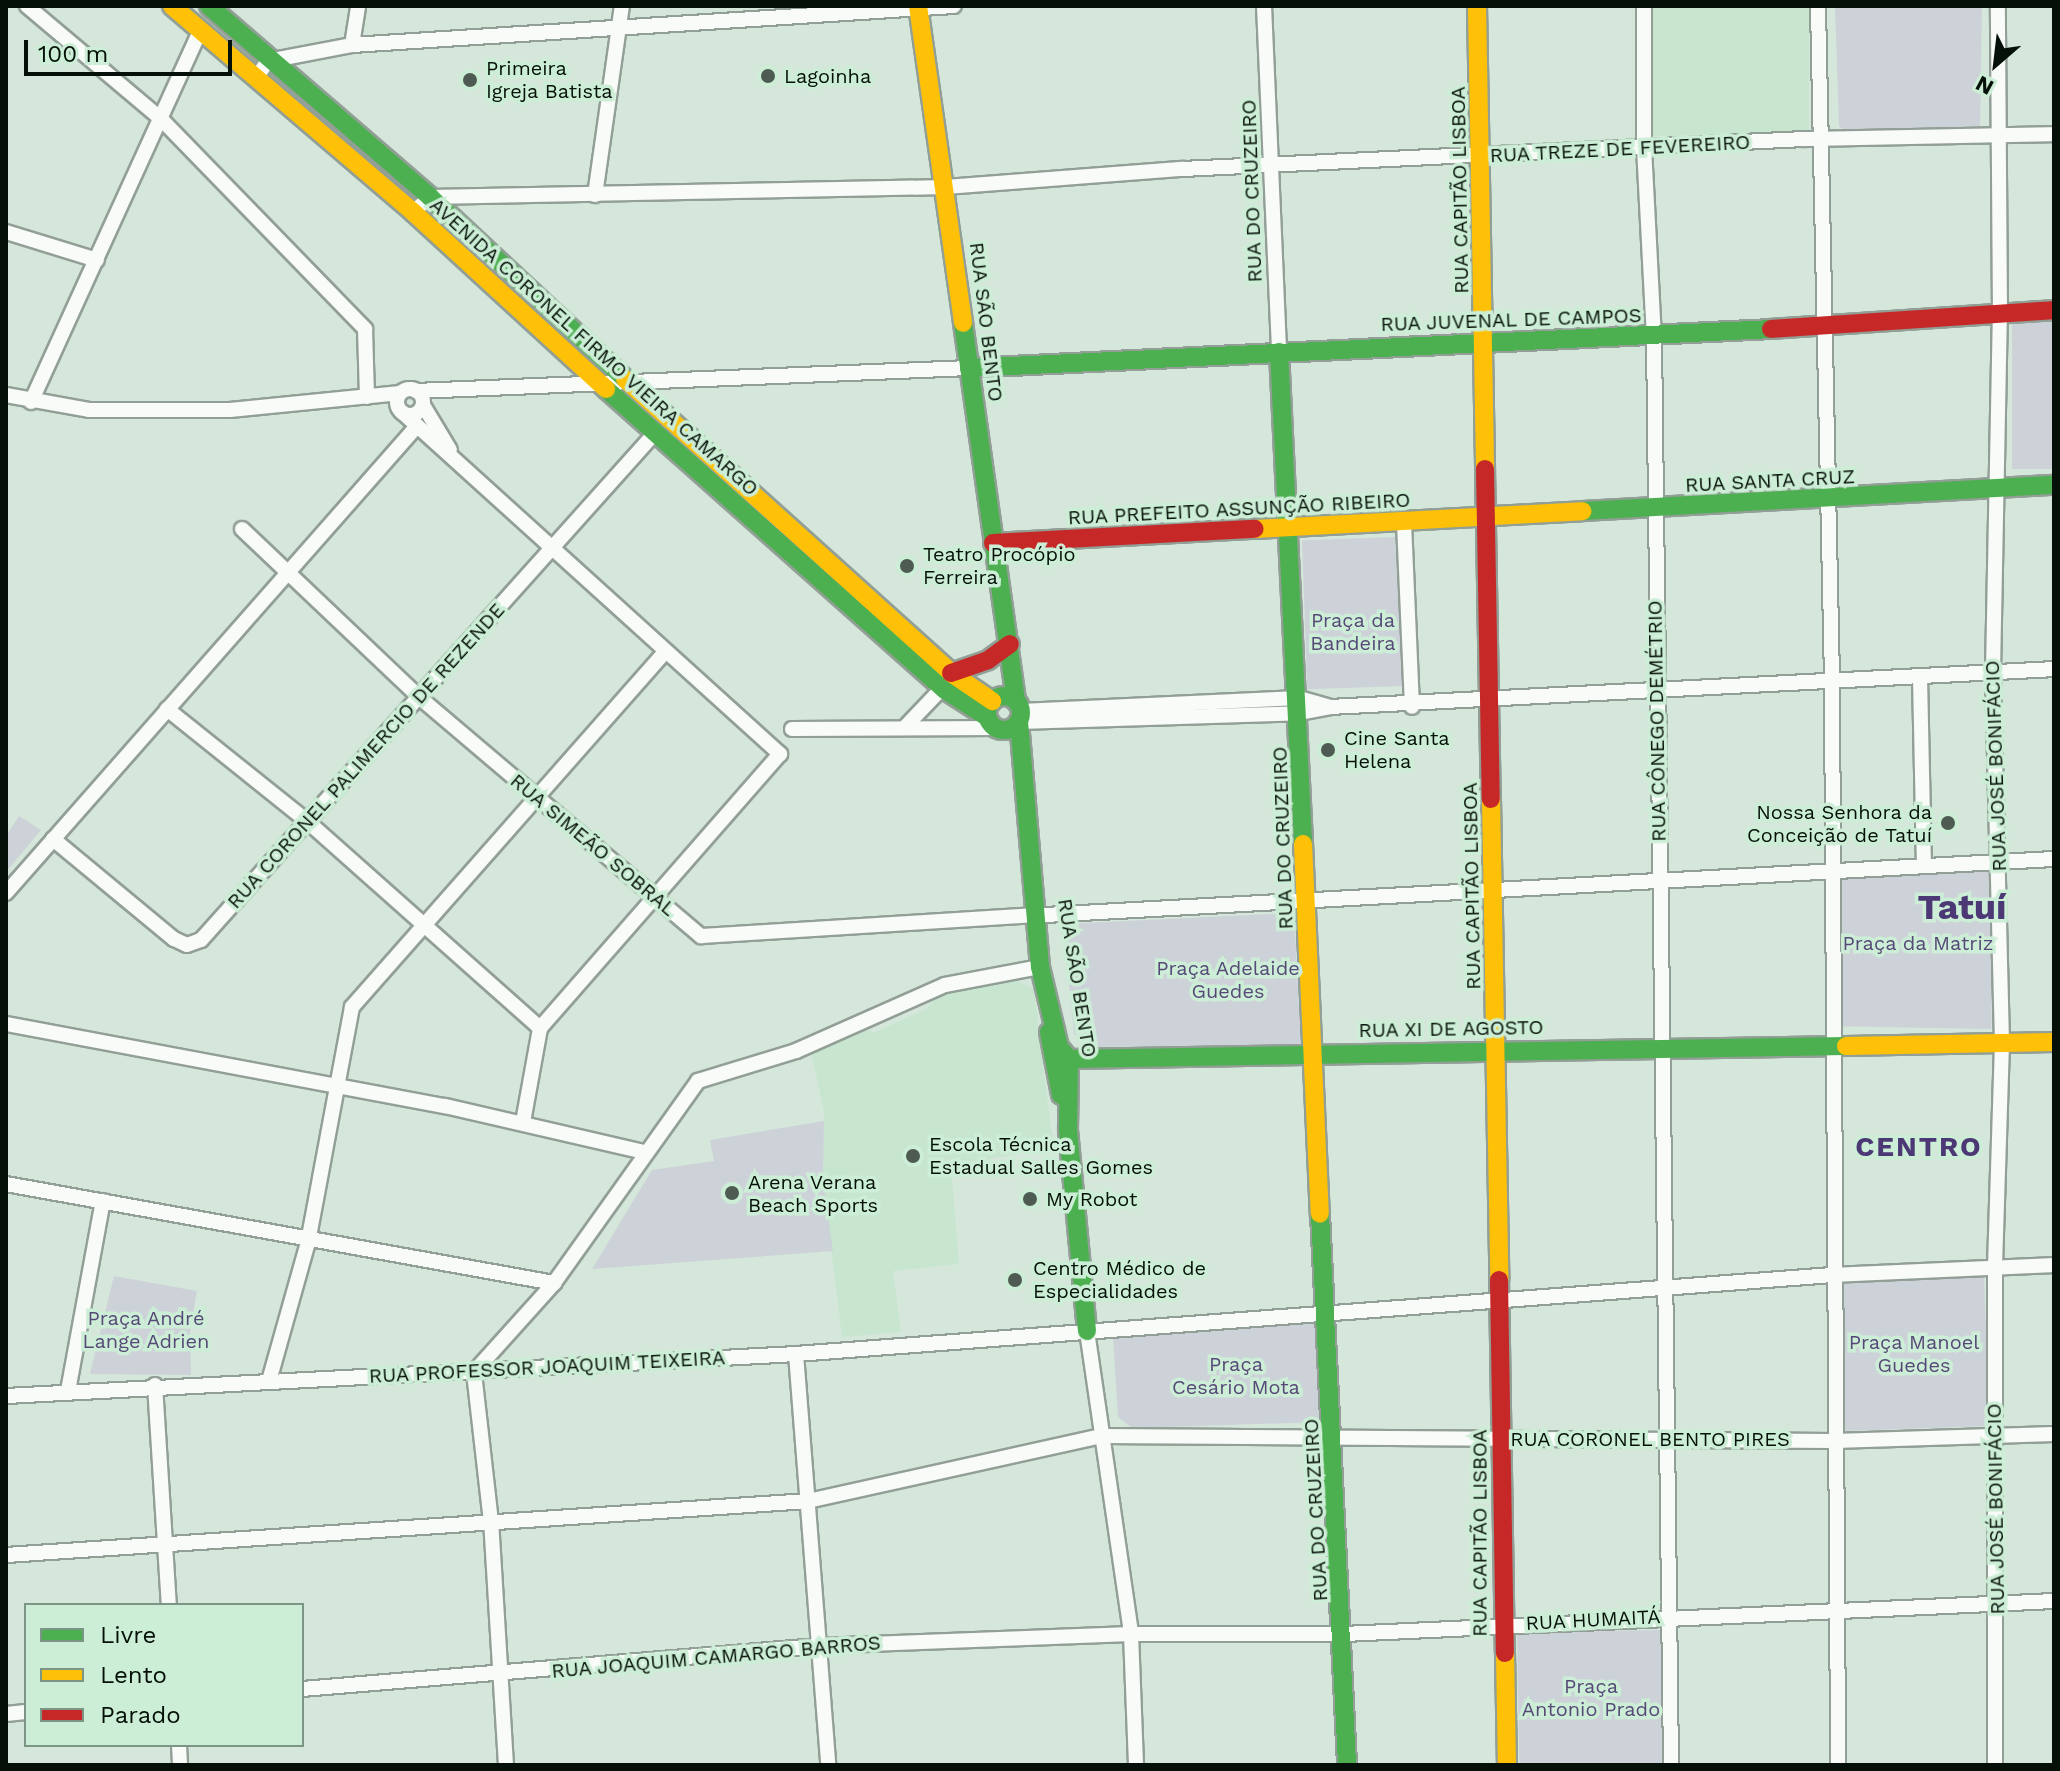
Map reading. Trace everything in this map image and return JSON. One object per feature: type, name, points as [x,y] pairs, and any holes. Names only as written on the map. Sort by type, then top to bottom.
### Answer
[{"type":"main road","name":"AVENIDA CORONEL FIRMO VIEIRA CAMARGO","points":[[172,6],[413,212],[654,434],[948,681],[1004,714]]},
{"type":"main road","name":"AVENIDA CORONEL FIRMO VIEIRA CAMARGO","points":[[209,6],[268,61],[430,197],[623,382],[948,681]]},
{"type":"main road","name":"RUA CAPITÃO LISBOA","points":[[1477,6],[1483,157],[1501,1303],[1501,1625],[1507,1765]]},
{"type":"main road","name":"RUA SÃO BENTO","points":[[919,8],[993,543],[1010,644],[1004,714],[1024,772],[1039,915],[1069,1059],[1068,1130]]},
{"type":"main road","name":"RUA JUVENAL DE CAMPOS","points":[[969,368],[1827,326],[2054,310]]},
{"type":"main road","name":"RUA DO CRUZEIRO","points":[[1279,352],[1285,529],[1299,706],[1309,899],[1326,1313],[1344,1634],[1347,1765]]},
{"type":"main road","name":"RUA SANTA CRUZ","points":[[1488,518],[1827,501],[2054,485]]},
{"type":"main road","name":"RUA PREFEITO ASSUNÇÃO RIBEIRO","points":[[993,543],[1488,518]]},
{"type":"main road","points":[[948,681],[988,660],[1010,644]]},
{"type":"main road","name":"RUA SÃO BENTO","points":[[1039,915],[1040,967],[1068,1130],[1087,1331]]},
{"type":"main road","points":[[1040,967],[1059,1047],[1069,1059]]},
{"type":"main road","points":[[1834,1047],[2054,1042]]},
{"type":"main road","name":"RUA XI DE AGOSTO","points":[[1069,1059],[1661,1047],[1834,1047]]},
{"type":"street","points":[[27,6],[161,119],[365,329],[367,397]]},
{"type":"street","points":[[352,45],[358,6]]},
{"type":"street","points":[[595,195],[622,6]]},
{"type":"street","points":[[256,78],[268,61],[352,45],[954,6]]},
{"type":"street","name":"RUA DO CRUZEIRO","points":[[1264,6],[1275,165],[1279,352]]},
{"type":"street","name":"RUA CÔNEGO DEMÉTRIO","points":[[1644,6],[1644,147],[1654,335],[1658,879],[1671,1765]]},
{"type":"street","points":[[1818,6],[1832,682],[1830,868],[1834,1047],[1838,1765]]},
{"type":"street","name":"RUA JOSÉ BONIFÁCIO","points":[[1995,1765],[1995,1266],[2002,1043],[1993,672],[2000,314],[1998,6]]},
{"type":"street","points":[[31,402],[200,31]]},
{"type":"street","name":"RUA TREZE DE FEVEREIRO","points":[[430,197],[946,187],[1275,165],[1822,138],[2054,134]]},
{"type":"street","points":[[413,212],[430,197]]},
{"type":"street","points":[[6,232],[97,260]]},
{"type":"street","points":[[6,395],[31,402],[89,410],[230,410],[416,391],[969,368]]},
{"type":"street","points":[[416,391],[459,464]]},
{"type":"street","points":[[400,393],[398,407],[402,412],[780,754],[540,1028],[523,1122]]},
{"type":"street","points":[[402,412],[414,414],[423,405]]},
{"type":"street","points":[[6,893],[417,426]]},
{"type":"street","name":"RUA CORONEL PALIMERCIO DE REZENDE","points":[[53,839],[174,939],[187,945],[201,940],[654,434]]},
{"type":"street","points":[[1404,523],[1412,707]]},
{"type":"street","name":"RUA SIMEÃO SOBRAL","points":[[242,529],[419,697],[701,936],[1039,915]]},
{"type":"street","points":[[269,1381],[308,1242],[352,1007],[421,924],[665,652]]},
{"type":"street","points":[[792,729],[905,727],[1004,714],[1299,706],[1412,707],[2054,669]]},
{"type":"street","points":[[1915,677],[1920,864]]},
{"type":"street","points":[[905,727],[948,681]]},
{"type":"street","points":[[167,709],[308,822],[540,1028]]},
{"type":"street","points":[[1039,915],[1830,868],[2054,859]]},
{"type":"street","points":[[506,1765],[503,1674],[491,1522],[474,1372],[554,1283],[601,1221],[644,1152],[698,1081],[796,1051],[945,985],[1040,967]]},
{"type":"street","points":[[6,1024],[523,1122],[644,1152]]},
{"type":"street","points":[[6,1184],[308,1242],[554,1283]]},
{"type":"street","points":[[68,1391],[103,1201]]},
{"type":"street","name":"RUA PROFESSOR JOAQUIM TEIXEIRA","points":[[6,1396],[155,1385],[474,1372],[796,1354],[1326,1313],[1501,1303],[1833,1275],[2054,1265]]},
{"type":"street","points":[[1087,1331],[1131,1634],[1136,1765]]},
{"type":"street","points":[[796,1354],[828,1765]]},
{"type":"street","points":[[155,1385],[169,1603]]},
{"type":"street","name":"RUA CORONEL BENTO PIRES","points":[[6,1555],[808,1501],[1102,1436],[1333,1440],[1667,1436],[1834,1441],[2054,1434]]},
{"type":"street","name":"RUA HUMAITÁ","points":[[1131,1634],[1344,1634],[1671,1616],[2054,1601]]},
{"type":"street","name":"RUA JOAQUIM CAMARGO BARROS","points":[[304,1689],[817,1646],[1131,1634]]},
{"type":"shaded area","points":[[1652,6],[1809,6],[1809,136],[1652,136]]},
{"type":"shaded area","name":"Escola Técnica Estadual Salles Gomes","points":[[1011,978],[1034,989],[1053,1145],[951,1168],[959,1264],[893,1271],[901,1332],[842,1337],[823,1181],[824,1112],[811,1051],[869,1030],[873,1033],[926,1009],[946,989]]},
{"type":"green space","points":[[1835,6],[1982,6],[1980,128],[1975,132],[1847,132],[1839,126]]},
{"type":"green space","points":[[2012,322],[2054,322],[2054,469],[2012,469]]},
{"type":"green space","name":"Praça da Bandeira","points":[[1397,537],[1402,686],[1307,689],[1302,540]]},
{"type":"green space","points":[[19,816],[41,830],[6,872],[6,836]]},
{"type":"green space","name":"Praça da Matriz","points":[[1839,864],[1994,867],[1991,1029],[1836,1026]]},
{"type":"green space","name":"Praça Adelaide Guedes","points":[[1294,913],[1301,1045],[1088,1047],[1074,1034],[1063,924]]},
{"type":"green space","name":"Arena Verana Beach Sports","points":[[824,1121],[823,1181],[833,1251],[592,1269],[652,1170],[714,1161],[710,1140]]},
{"type":"green space","name":"Praça Manoel Guedes","points":[[1984,1275],[1989,1426],[1845,1431],[1840,1280]]},
{"type":"green space","name":"Praça André Lange Adrien","points":[[114,1276],[197,1291],[190,1332],[191,1375],[90,1374]]},
{"type":"green space","name":"Praça Cesário Mota","points":[[1317,1321],[1322,1422],[1132,1428],[1118,1417],[1113,1337]]},
{"type":"green space","name":"Praça Antonio Prado","points":[[1661,1630],[1663,1765],[1519,1765],[1517,1633]]},
{"type":"traffic: fast","points":[[209,6],[430,197],[625,379]]},
{"type":"traffic: fast","points":[[963,323],[1016,701]]},
{"type":"traffic: fast","points":[[969,368],[1771,329]]},
{"type":"traffic: fast","points":[[1279,352],[1303,844]]},
{"type":"traffic: fast","points":[[606,389],[945,690],[987,717]]},
{"type":"traffic: fast","points":[[1583,511],[2054,485]]},
{"type":"traffic: fast","points":[[1004,696],[1016,701],[1021,713],[1016,725],[1004,730],[992,725],[987,713],[992,701],[1004,696]]},
{"type":"traffic: fast","points":[[1019,722],[1040,967],[1059,1047],[1069,1059]]},
{"type":"traffic: fast","points":[[1049,1032],[1061,1095]]},
{"type":"traffic: fast","points":[[1069,1059],[1846,1046]]},
{"type":"traffic: fast","points":[[1069,1059],[1068,1130],[1087,1331]]},
{"type":"traffic: fast","points":[[1320,1214],[1347,1765]]},
{"type":"traffic: slow","points":[[172,6],[413,212],[606,389]]},
{"type":"traffic: slow","points":[[918,6],[963,323]]},
{"type":"traffic: slow","points":[[1477,6],[1485,469]]},
{"type":"traffic: slow","points":[[625,379],[951,673],[992,701]]},
{"type":"traffic: slow","points":[[1255,529],[1583,511]]},
{"type":"traffic: slow","points":[[1491,799],[1499,1280]]},
{"type":"traffic: slow","points":[[1303,844],[1320,1214]]},
{"type":"traffic: slow","points":[[1846,1046],[2054,1042]]},
{"type":"traffic: slow","points":[[1505,1653],[1507,1765]]},
{"type":"traffic: jam","points":[[1771,329],[2054,310]]},
{"type":"traffic: jam","points":[[1485,469],[1491,799]]},
{"type":"traffic: jam","points":[[993,543],[1255,529]]},
{"type":"traffic: jam","points":[[951,673],[988,660],[1010,644]]},
{"type":"traffic: jam","points":[[1499,1280],[1505,1653]]},
{"type":"place","name":"Lagoinha","points":[[768,76]]},
{"type":"place","name":"Primeira Igreja Batista","points":[[470,80]]},
{"type":"place","name":"Teatro Procópio Ferreira","points":[[907,566]]},
{"type":"place","name":"Cine Santa Helena","points":[[1328,750]]},
{"type":"place","name":"Nossa Senhora da Conceição de Tatuí","points":[[1948,823]]},
{"type":"place","name":"Escola Técnica Estadual Salles Gomes","points":[[913,1156]]},
{"type":"place","name":"Arena Verana Beach Sports","points":[[732,1193]]},
{"type":"place","name":"My Robot","points":[[1030,1199]]},
{"type":"place","name":"Centro Médico de Especialidades","points":[[1015,1280]]},
{"type":"district","name":"Tatuí","points":[[1962,908]]},
{"type":"district","name":"CENTRO","points":[[1919,1147]]}]
